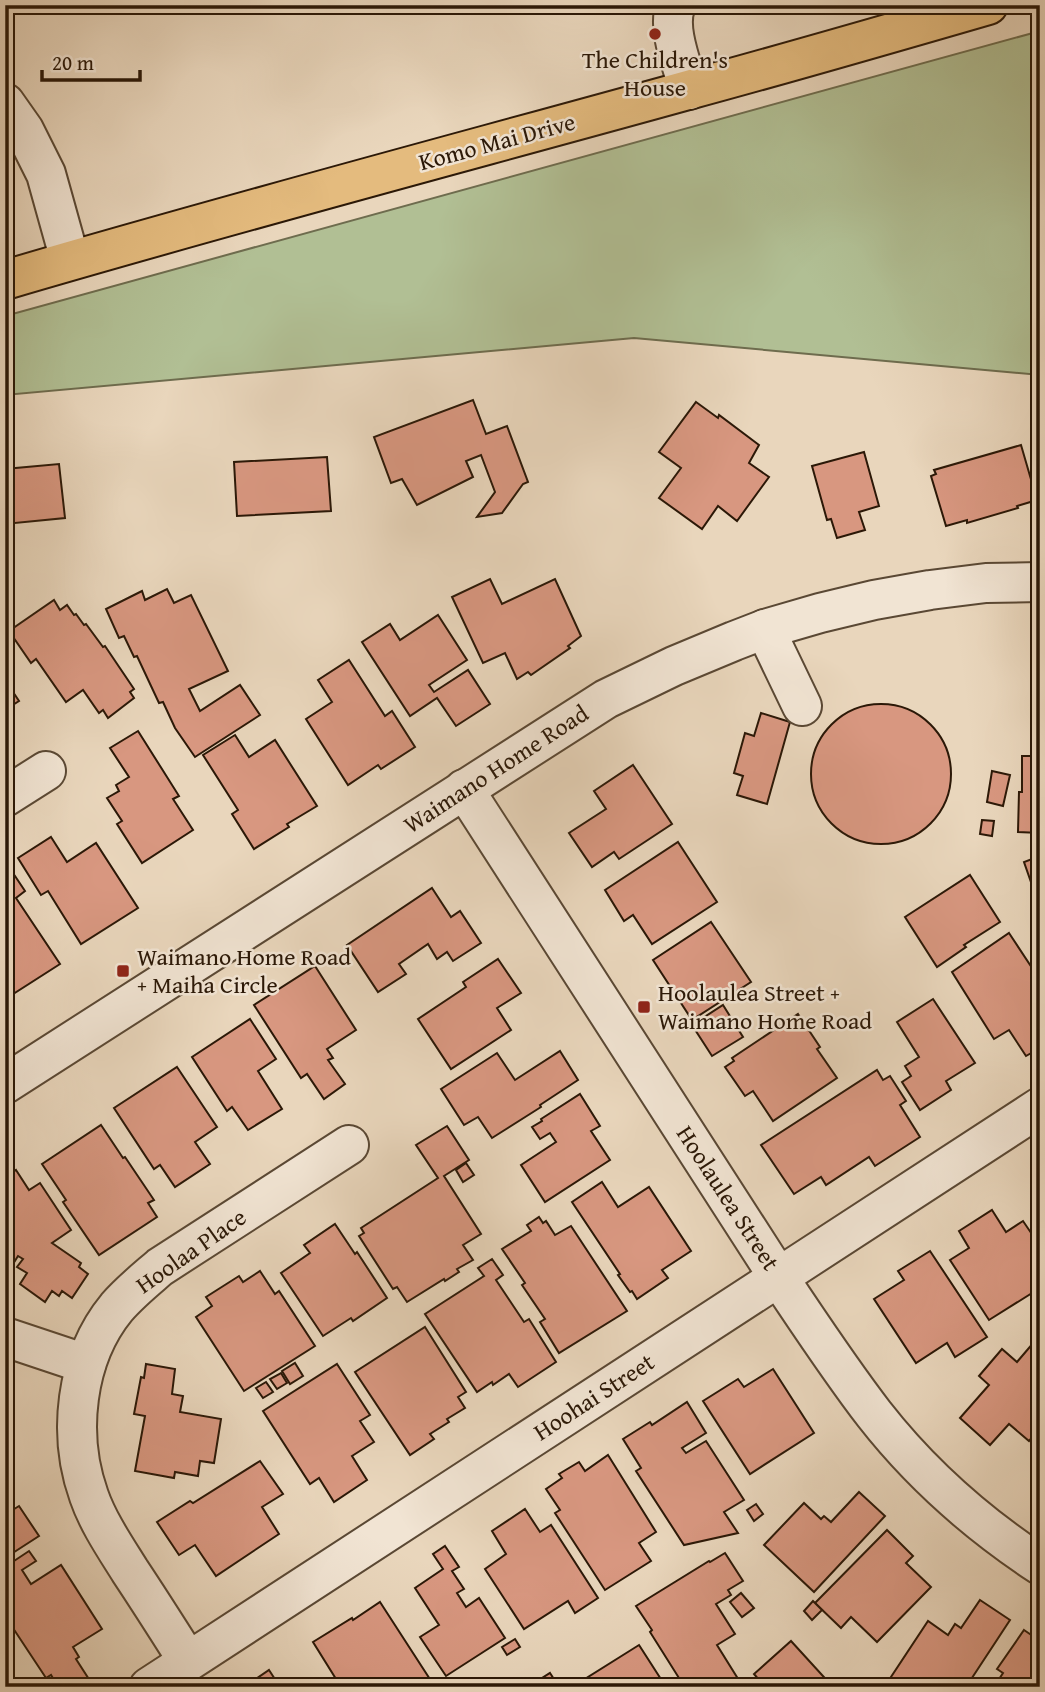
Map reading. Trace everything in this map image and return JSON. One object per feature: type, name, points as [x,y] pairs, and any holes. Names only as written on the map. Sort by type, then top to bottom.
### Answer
[{"type":"main road","name":"Komo Mai Drive","points":[[5,280],[988,5]]},
{"type":"street","points":[[676,5],[673,11],[673,29],[689,90]]},
{"type":"street","points":[[5,103],[24,130],[46,174],[70,260]]},
{"type":"street","name":"Waimano Home Road","points":[[5,1084],[606,699],[674,666],[765,629],[874,600],[986,583],[1040,582]]},
{"type":"street","points":[[765,629],[802,706]]},
{"type":"street","points":[[5,797],[46,771]]},
{"type":"street","name":"Hoolaulea Street","points":[[464,789],[779,1278],[875,1416],[926,1473],[977,1519],[1040,1565]]},
{"type":"street","name":"Hoohai Street","points":[[149,1687],[1040,1107]]},
{"type":"street","name":"Hoolaa Place","points":[[188,1661],[109,1538],[89,1497],[79,1461],[76,1427],[86,1364],[97,1339],[116,1309],[137,1286],[160,1267],[349,1145]]},
{"type":"street","points":[[5,1337],[86,1364]]},
{"type":"green space","points":[[1040,31],[1040,375],[634,338],[5,395],[5,316]]},
{"type":"building","points":[[473,400],[486,434],[507,426],[528,482],[523,484],[502,513],[477,517],[495,492],[481,455],[466,461],[473,477],[417,505],[402,479],[391,483],[374,437]]},
{"type":"building","points":[[696,402],[718,418],[719,415],[759,445],[749,463],[769,477],[737,521],[718,506],[702,529],[659,498],[681,468],[659,452]]},
{"type":"building","points":[[1021,445],[1037,500],[967,523],[967,520],[946,526],[931,476],[936,474],[934,470]]},
{"type":"building","points":[[864,452],[879,506],[859,512],[865,530],[837,538],[831,519],[827,520],[812,466]]},
{"type":"building","points":[[327,457],[331,511],[237,516],[234,462]]},
{"type":"building","points":[[59,464],[65,518],[5,524],[5,469]]},
{"type":"building","points":[[490,579],[502,604],[555,579],[581,636],[568,646],[570,648],[531,675],[528,672],[517,679],[505,653],[483,663],[452,597]]},
{"type":"building","points":[[167,589],[174,603],[191,595],[228,671],[189,689],[200,711],[240,685],[260,715],[195,757],[175,728],[163,702],[159,703],[137,656],[134,657],[124,636],[119,638],[106,609],[142,591],[145,600]]},
{"type":"building","points":[[54,600],[60,610],[67,605],[84,625],[86,624],[103,647],[105,646],[134,689],[130,692],[134,698],[108,718],[103,710],[99,713],[83,690],[66,702],[36,659],[31,663],[9,631]]},
{"type":"building","points":[[438,615],[467,660],[429,685],[434,692],[468,670],[490,704],[456,726],[437,698],[410,716],[362,642],[390,624],[400,640]]},
{"type":"building","points":[[349,660],[385,716],[392,711],[415,747],[381,769],[378,765],[348,785],[306,719],[332,702],[318,680]]},
{"type":"building","points":[[5,680],[19,701],[5,710]]},
{"type":"building","points":[[881,704],[908,710],[930,725],[945,747],[951,774],[945,801],[930,823],[908,838],[881,844],[854,838],[832,823],[817,801],[811,774],[817,747],[832,725],[854,710]]},
{"type":"building","points":[[761,713],[790,722],[767,804],[737,795],[743,776],[734,773],[745,733],[754,736]]},
{"type":"building","points":[[138,731],[179,796],[173,799],[193,830],[142,863],[117,824],[122,821],[107,798],[119,791],[116,785],[129,777],[110,748]]},
{"type":"building","points":[[235,735],[249,757],[275,740],[317,806],[254,849],[232,814],[238,810],[203,755]]},
{"type":"building","points":[[1022,756],[1040,756],[1040,833],[1018,832]]},
{"type":"building","points":[[633,765],[672,824],[619,859],[614,852],[592,867],[569,833],[606,809],[594,791]]},
{"type":"building","points":[[992,771],[1010,775],[1003,806],[987,802]]},
{"type":"building","points":[[982,820],[994,821],[992,836],[980,834]]},
{"type":"building","points":[[51,837],[67,862],[96,843],[138,908],[81,944],[48,891],[41,895],[18,858]]},
{"type":"building","points":[[678,842],[717,902],[652,944],[633,915],[624,921],[605,890]]},
{"type":"building","points":[[1040,856],[1040,908],[1024,862]]},
{"type":"building","points":[[5,861],[25,891],[16,898],[60,964],[10,996],[5,996]]},
{"type":"building","points":[[970,875],[1000,922],[964,945],[966,947],[937,967],[905,917]]},
{"type":"building","points":[[432,888],[451,917],[460,911],[481,943],[453,961],[447,952],[437,959],[428,944],[399,964],[406,974],[378,992],[347,945]]},
{"type":"building","points":[[711,922],[751,982],[692,1020],[653,960]]},
{"type":"building","points":[[1009,933],[1040,980],[1040,1048],[1026,1056],[1009,1030],[994,1039],[952,972]]},
{"type":"building","points":[[498,959],[521,993],[497,1008],[511,1030],[451,1069],[418,1019],[466,987],[463,982]]},
{"type":"building","points":[[315,966],[356,1030],[327,1049],[333,1058],[328,1060],[345,1084],[324,1099],[307,1074],[301,1078],[254,1005]]},
{"type":"building","points":[[933,999],[975,1063],[946,1081],[951,1090],[920,1110],[902,1082],[911,1076],[905,1066],[919,1057],[897,1022]]},
{"type":"building","points":[[723,1005],[743,1037],[712,1056],[692,1025]]},
{"type":"building","points":[[798,1014],[837,1078],[773,1121],[753,1091],[745,1096],[725,1067],[734,1061],[732,1058]]},
{"type":"building","points":[[250,1019],[276,1059],[258,1071],[282,1109],[248,1130],[232,1107],[227,1111],[192,1057]]},
{"type":"building","points":[[560,1051],[578,1080],[492,1138],[478,1117],[464,1125],[441,1089],[497,1053],[515,1080]]},
{"type":"building","points":[[177,1067],[217,1127],[195,1142],[210,1164],[175,1187],[160,1165],[154,1169],[114,1108]]},
{"type":"building","points":[[877,1070],[883,1080],[890,1076],[906,1101],[900,1105],[920,1137],[875,1166],[869,1157],[826,1185],[821,1177],[794,1194],[761,1145]]},
{"type":"building","points":[[580,1094],[600,1126],[591,1131],[610,1160],[545,1202],[521,1165],[556,1142],[550,1133],[540,1139],[532,1127]]},
{"type":"building","points":[[101,1125],[154,1200],[148,1203],[157,1217],[99,1255],[63,1202],[66,1200],[42,1164]]},
{"type":"building","points":[[447,1126],[469,1160],[444,1176],[481,1234],[463,1245],[473,1260],[457,1269],[459,1272],[445,1281],[444,1279],[407,1302],[397,1287],[393,1289],[359,1236],[364,1233],[361,1228],[438,1178],[416,1145]]},
{"type":"building","points":[[466,1163],[474,1175],[463,1182],[456,1170]]},
{"type":"building","points":[[16,1170],[29,1190],[40,1183],[71,1230],[52,1243],[81,1263],[79,1267],[88,1274],[72,1298],[62,1291],[59,1296],[52,1291],[45,1302],[20,1284],[27,1273],[17,1267],[23,1259],[18,1256],[13,1264],[5,1258],[5,1177]]},
{"type":"building","points":[[602,1182],[618,1207],[649,1187],[691,1251],[662,1270],[668,1278],[637,1299],[618,1275],[620,1274],[572,1202]]},
{"type":"building","points":[[992,1210],[1006,1232],[1023,1221],[1040,1246],[1040,1288],[989,1320],[950,1260],[969,1248],[959,1231]]},
{"type":"building","points":[[539,1217],[543,1223],[546,1221],[555,1235],[571,1226],[627,1311],[559,1353],[540,1322],[545,1319],[502,1249],[531,1231],[527,1225]]},
{"type":"building","points":[[335,1224],[387,1298],[353,1321],[351,1318],[323,1336],[281,1273],[310,1253],[304,1245]]},
{"type":"building","points":[[930,1251],[987,1337],[955,1357],[947,1343],[916,1363],[874,1299],[904,1280],[898,1271]]},
{"type":"building","points":[[492,1259],[503,1275],[496,1280],[524,1322],[529,1319],[556,1362],[518,1387],[509,1374],[477,1392],[425,1314],[484,1276],[478,1268]]},
{"type":"building","points":[[260,1271],[275,1294],[279,1291],[315,1346],[244,1391],[196,1317],[212,1306],[206,1297],[239,1276],[243,1282]]},
{"type":"building","points":[[425,1327],[466,1392],[458,1397],[465,1408],[430,1434],[434,1439],[410,1455],[355,1372]]},
{"type":"building","points":[[1040,1335],[1040,1428],[1029,1441],[1009,1424],[990,1445],[960,1418],[989,1385],[979,1376],[1002,1349],[1017,1362]]},
{"type":"building","points":[[295,1363],[303,1376],[290,1384],[282,1371]]},
{"type":"building","points":[[146,1364],[175,1369],[172,1394],[183,1396],[180,1412],[221,1419],[214,1463],[200,1461],[198,1476],[175,1472],[174,1478],[135,1471],[145,1416],[134,1414]]},
{"type":"building","points":[[337,1364],[370,1415],[360,1421],[374,1442],[352,1456],[367,1480],[334,1502],[319,1478],[310,1484],[263,1411]]},
{"type":"building","points":[[773,1369],[814,1433],[750,1474],[703,1401],[738,1379],[744,1387]]},
{"type":"building","points":[[281,1373],[287,1383],[277,1389],[270,1379]]},
{"type":"building","points":[[266,1382],[273,1392],[263,1398],[256,1388]]},
{"type":"building","points":[[687,1402],[706,1433],[682,1448],[686,1453],[706,1441],[744,1500],[724,1512],[738,1533],[684,1545],[636,1471],[641,1468],[623,1439],[650,1422],[652,1425]]},
{"type":"building","points":[[608,1455],[656,1532],[639,1543],[651,1561],[605,1590],[555,1513],[560,1510],[546,1489],[562,1478],[559,1474],[579,1462],[585,1471]]},
{"type":"building","points":[[260,1461],[283,1494],[262,1507],[279,1534],[216,1576],[195,1545],[179,1555],[157,1522]]},
{"type":"building","points":[[859,1492],[885,1516],[814,1592],[764,1545],[804,1503],[821,1519],[824,1516],[831,1522]]},
{"type":"building","points":[[5,1502],[11,1511],[19,1506],[39,1536],[5,1558]]},
{"type":"building","points":[[756,1504],[763,1514],[754,1521],[747,1510]]},
{"type":"building","points":[[525,1509],[540,1532],[551,1525],[598,1598],[575,1613],[568,1601],[524,1629],[485,1569],[506,1554],[492,1531]]},
{"type":"building","points":[[887,1530],[913,1556],[906,1563],[931,1587],[877,1642],[851,1617],[841,1628],[815,1603]]},
{"type":"building","points":[[445,1546],[459,1567],[452,1571],[464,1589],[457,1593],[466,1607],[479,1598],[505,1638],[446,1676],[420,1637],[439,1625],[415,1588],[443,1569],[433,1554]]},
{"type":"building","points":[[29,1551],[36,1561],[22,1570],[31,1584],[61,1565],[102,1629],[73,1647],[79,1657],[76,1659],[92,1684],[87,1687],[58,1687],[51,1675],[46,1678],[5,1616],[5,1567]]},
{"type":"building","points":[[725,1553],[743,1581],[728,1590],[731,1595],[716,1604],[735,1634],[717,1645],[740,1682],[733,1687],[694,1687],[691,1682],[684,1686],[636,1606]]},
{"type":"building","points":[[741,1593],[754,1608],[742,1617],[730,1602]]},
{"type":"building","points":[[980,1600],[1010,1620],[966,1687],[885,1686],[928,1621],[948,1635],[955,1624],[961,1628]]},
{"type":"building","points":[[813,1601],[822,1610],[812,1620],[804,1611]]},
{"type":"building","points":[[380,1602],[435,1687],[341,1687],[313,1642]]},
{"type":"building","points":[[1024,1630],[1040,1641],[1040,1687],[994,1687],[1003,1673],[997,1669]]},
{"type":"building","points":[[515,1639],[520,1647],[507,1655],[502,1647]]},
{"type":"building","points":[[791,1641],[833,1687],[765,1687],[754,1674]]},
{"type":"building","points":[[639,1645],[666,1687],[578,1687],[577,1684]]},
{"type":"building","points":[[269,1670],[280,1687],[244,1687]]},
{"type":"building","points":[[550,1673],[559,1687],[528,1687]]},
{"type":"place","name":"The Children's House","points":[[655,34]]},
{"type":"place","name":"Waimano Home Road + Maiha Circle","points":[[123,971]]},
{"type":"place","name":"Hoolaulea Street + Waimano Home Road","points":[[644,1007]]}]
